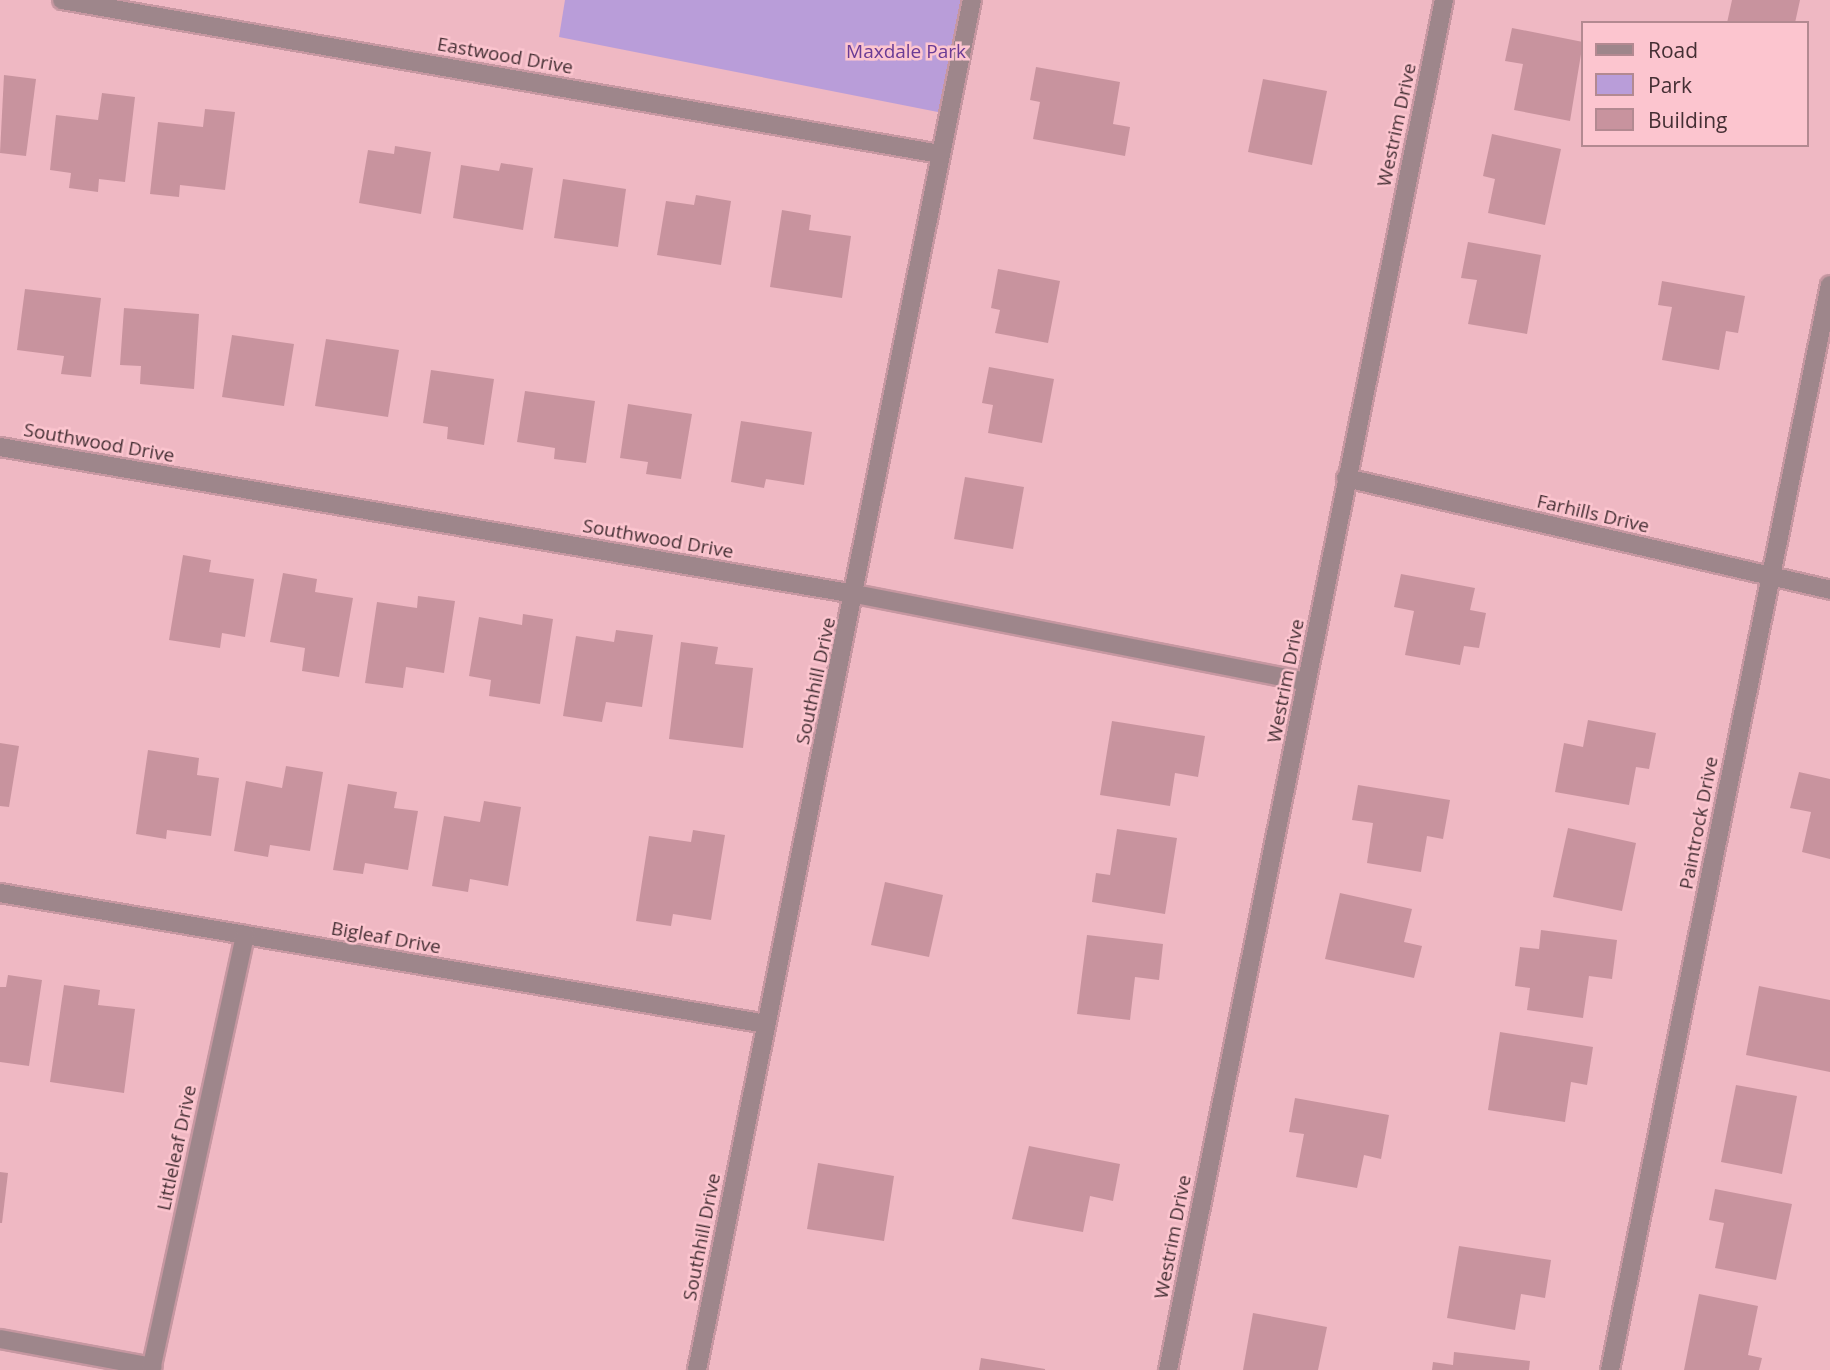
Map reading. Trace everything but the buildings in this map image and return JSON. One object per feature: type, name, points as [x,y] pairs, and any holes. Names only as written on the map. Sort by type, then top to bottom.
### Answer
[{"type":"street","name":"Eastwood Drive","points":[[62,0],[940,153]]},
{"type":"street","name":"Southhill Drive","points":[[697,1370],[855,594],[972,0]]},
{"type":"street","name":"Westrim Drive","points":[[1168,1370],[1444,0]]},
{"type":"street","name":"Paintrock Drive","points":[[1610,1370],[1830,285]]},
{"type":"street","name":"Southwood Drive","points":[[0,447],[855,594],[1307,682]]},
{"type":"street","name":"Farhills Drive","points":[[1346,478],[1830,590]]},
{"type":"street","name":"Bigleaf Drive","points":[[0,893],[766,1024]]},
{"type":"street","name":"Littleleaf Drive","points":[[151,1368],[245,935]]},
{"type":"street","points":[[0,1339],[151,1368]]},
{"type":"green space","name":"Maxdale Park","points":[[565,0],[968,0],[948,114],[559,37]]}]
